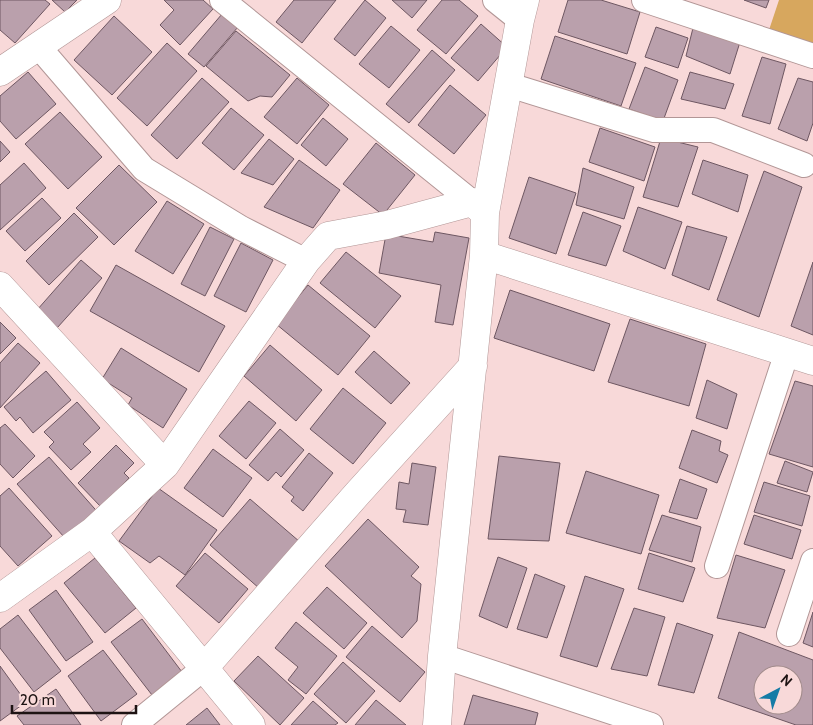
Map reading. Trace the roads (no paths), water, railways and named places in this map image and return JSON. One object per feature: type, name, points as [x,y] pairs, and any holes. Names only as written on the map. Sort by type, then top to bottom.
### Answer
[{"type":"street","points":[[0,72],[107,0]]},
{"type":"street","points":[[437,725],[442,656],[484,255],[478,207],[508,85],[523,10]]},
{"type":"street","points":[[0,598],[92,532],[165,465],[306,261],[328,236],[478,207]]},
{"type":"street","points":[[484,255],[813,361]]},
{"type":"street","points":[[0,286],[165,465]]},
{"type":"street","points":[[204,668],[473,366]]},
{"type":"street","points":[[92,532],[251,725]]},
{"type":"lane","points":[[222,0],[478,207]]},
{"type":"lane","points":[[495,0],[523,10]]},
{"type":"lane","points":[[644,0],[813,56]]},
{"type":"lane","points":[[38,46],[144,169],[241,228],[306,261]]},
{"type":"lane","points":[[508,85],[654,130],[713,130],[804,165]]},
{"type":"lane","points":[[717,566],[787,352]]},
{"type":"lane","points":[[788,634],[812,565]]},
{"type":"lane","points":[[442,656],[651,725]]},
{"type":"lane","points":[[134,725],[204,668]]}]
